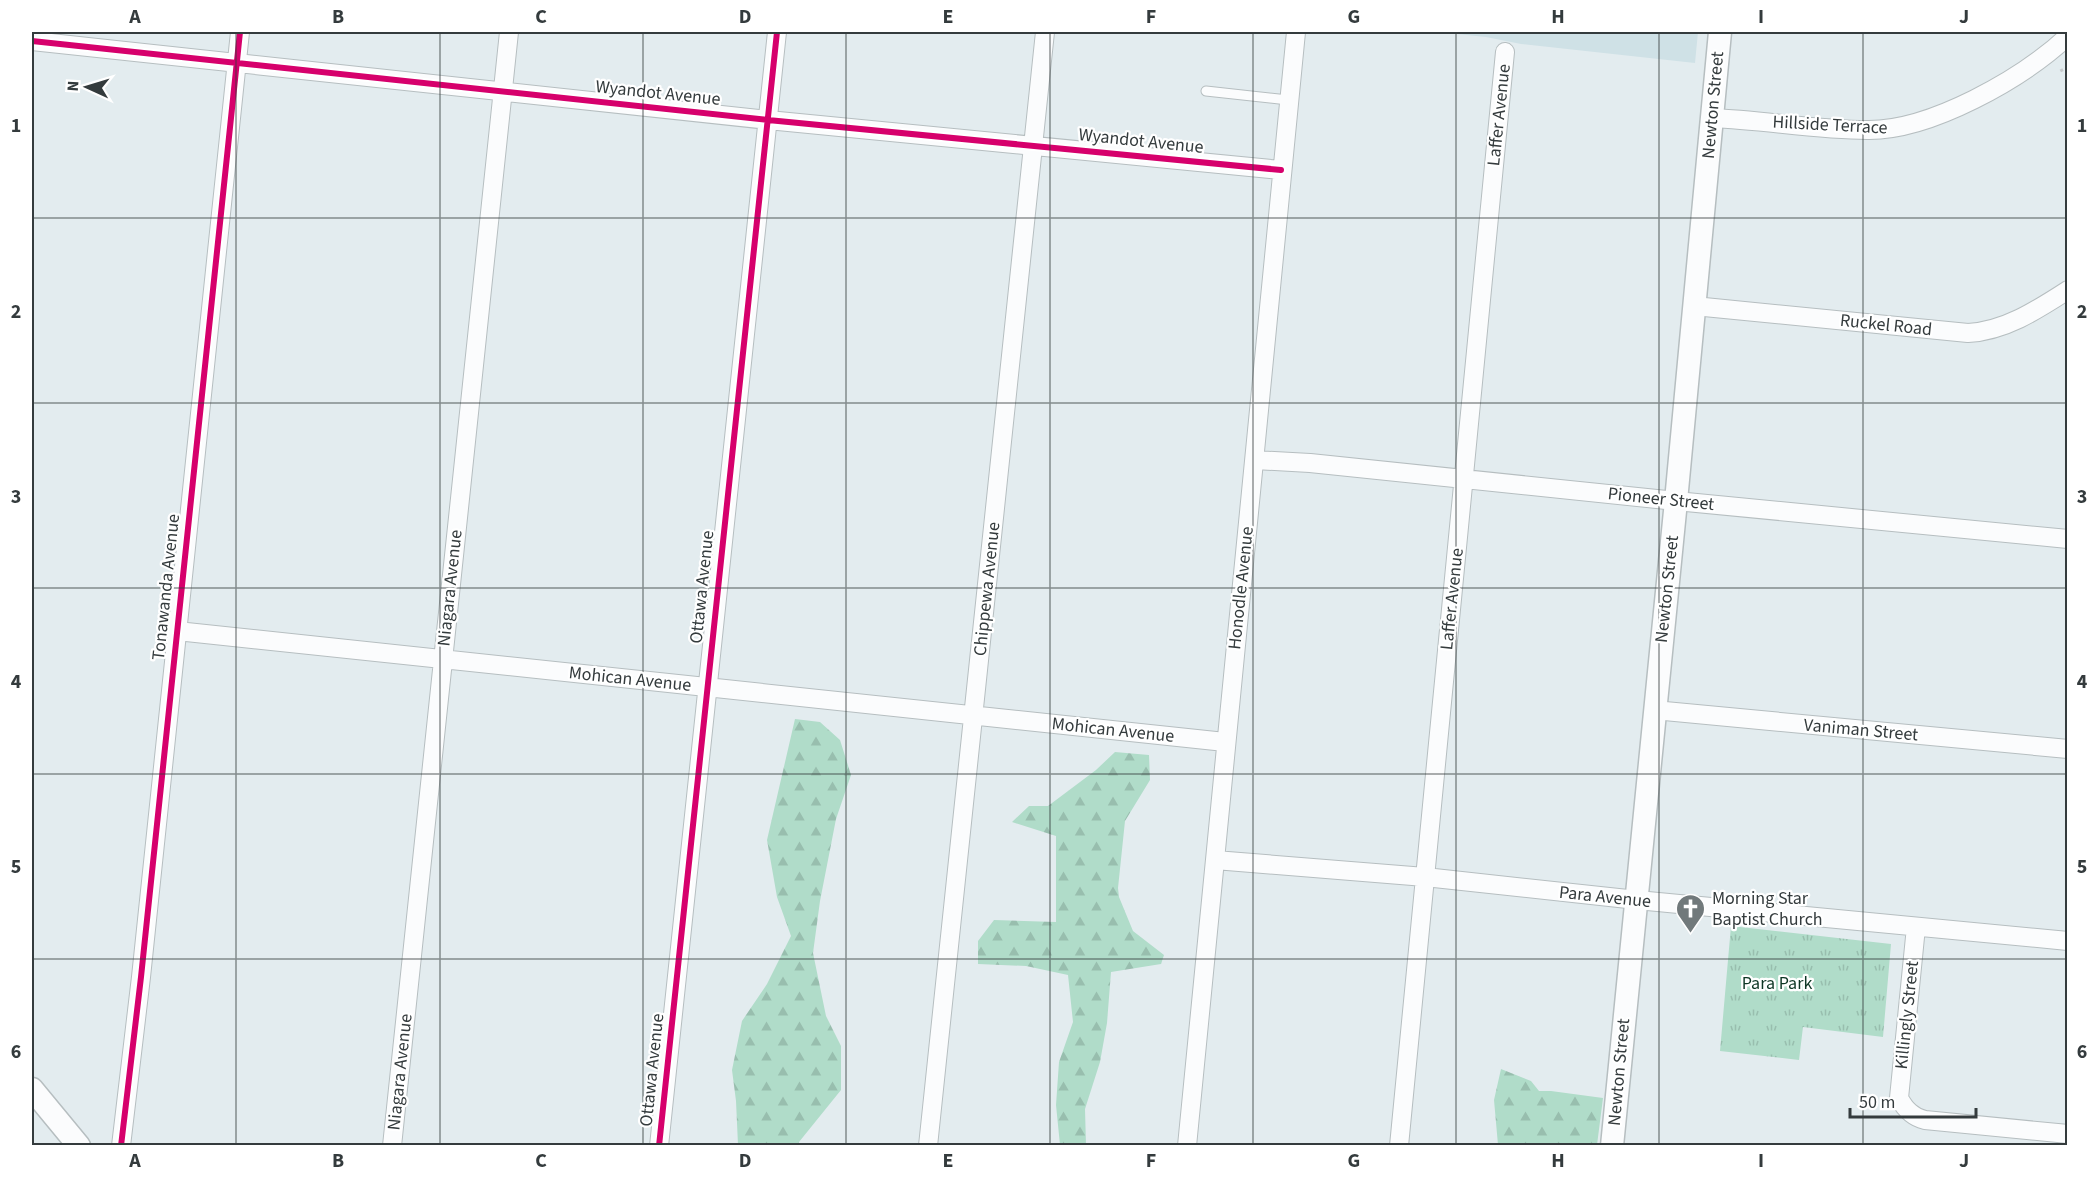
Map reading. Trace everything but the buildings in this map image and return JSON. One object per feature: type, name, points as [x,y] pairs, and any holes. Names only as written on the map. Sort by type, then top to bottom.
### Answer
[{"type":"street","name":"Tonawanda Avenue","points":[[121,1146],[240,32]]},
{"type":"street","name":"Niagara Avenue","points":[[392,1146],[509,32]]},
{"type":"street","name":"Ottawa Avenue","points":[[659,1146],[777,32]]},
{"type":"street","name":"Chippewa Avenue","points":[[928,1146],[1045,32]]},
{"type":"street","name":"Honodle Avenue","points":[[1187,1146],[1296,32]]},
{"type":"street","name":"Newton Street","points":[[1612,1146],[1720,32]]},
{"type":"street","name":"Hillside Terrace","points":[[1712,118],[1867,130],[1894,128],[1920,122],[1974,98],[2001,83],[2036,61],[2067,36]]},
{"type":"street","name":"Wyandot Avenue","points":[[32,41],[768,120],[1281,170]]},
{"type":"street","name":"Laffer Avenue","points":[[1399,1146],[1505,52]]},
{"type":"street","name":"Ruckel Road","points":[[1694,306],[1968,333],[1995,330],[2008,325],[2067,290]]},
{"type":"street","name":"Pioneer Street","points":[[1255,460],[2067,538]]},
{"type":"street","name":"Mohican Avenue","points":[[177,631],[1226,741]]},
{"type":"street","name":"Vaniman Street","points":[[1654,710],[2067,749]]},
{"type":"street","name":"Para Avenue","points":[[1215,860],[1425,878],[2067,941]]},
{"type":"street","name":"Killingly Street","points":[[1916,927],[1899,1098],[1910,1113],[1925,1120],[2067,1134]]},
{"type":"street","points":[[32,1089],[79,1146]]},
{"type":"lane","points":[[1206,91],[1288,100]]},
{"type":"path","points":[[2061,69],[2064,75]]},
{"type":"shaded area","points":[[1437,32],[1698,32],[1695,63],[1521,44],[1486,37]]},
{"type":"green space","points":[[795,719],[820,722],[840,740],[851,775],[836,819],[820,901],[813,953],[826,1016],[841,1046],[841,1090],[799,1142],[799,1145],[738,1145],[732,1070],[742,1021],[767,984],[791,936],[777,897],[767,840]]},
{"type":"green space","points":[[1115,752],[1149,755],[1150,780],[1125,821],[1118,888],[1119,897],[1133,931],[1164,955],[1161,964],[1111,972],[1107,1023],[1100,1062],[1085,1109],[1086,1145],[1060,1145],[1056,1105],[1059,1062],[1073,1022],[1068,975],[1026,966],[978,964],[978,941],[994,920],[1056,922],[1056,836],[1012,822],[1029,806],[1048,806],[1096,770]]},
{"type":"green space","name":"Para Park","points":[[1731,926],[1891,944],[1883,1037],[1803,1027],[1799,1060],[1720,1051]]},
{"type":"green space","points":[[1501,1069],[1531,1081],[1539,1091],[1603,1098],[1597,1145],[1498,1145],[1494,1100]]},
{"type":"cycle path","points":[[121,1146],[141,977],[240,32]]},
{"type":"cycle path","points":[[659,1146],[777,32]]},
{"type":"cycle path","points":[[32,41],[768,120],[1281,170]]},
{"type":"place","name":"Morning Star Baptist Church","points":[[1691,934]]}]
